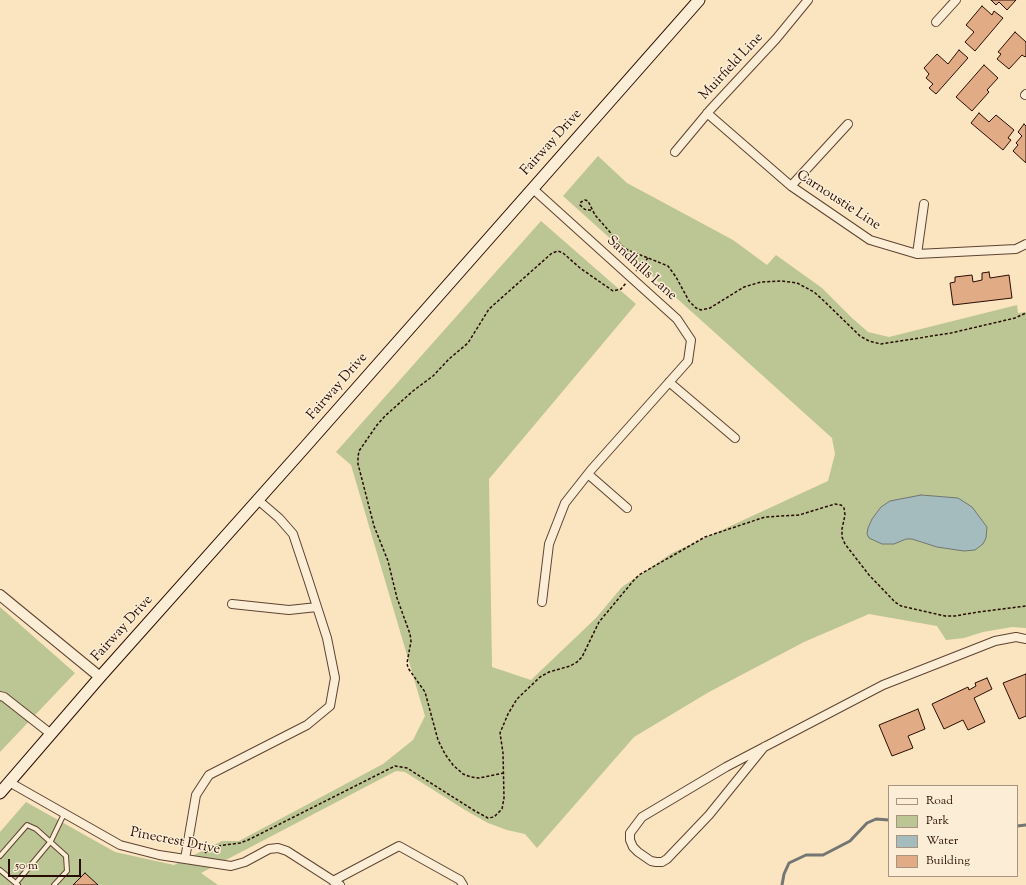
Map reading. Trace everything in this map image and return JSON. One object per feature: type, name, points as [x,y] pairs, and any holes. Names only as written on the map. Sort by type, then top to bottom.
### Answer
[{"type":"main road","name":"Fairway Drive","points":[[0,793],[100,677],[699,0]]},
{"type":"street","name":"Muirfield Line","points":[[675,152],[707,113],[776,39],[808,0]]},
{"type":"street","points":[[936,22],[956,0]]},
{"type":"street","name":"Carnoustie Line","points":[[707,113],[790,186],[870,240],[917,254],[1016,249],[1026,244]]},
{"type":"street","points":[[790,186],[848,124]]},
{"type":"street","name":"Sandhills Lane","points":[[532,188],[677,319],[691,340],[688,361],[588,474],[565,504],[549,544],[542,602]]},
{"type":"street","points":[[917,254],[924,204]]},
{"type":"street","points":[[669,382],[735,438]]},
{"type":"street","points":[[588,474],[627,508]]},
{"type":"street","points":[[185,859],[196,795],[209,774],[307,725],[330,706],[335,678],[327,638],[292,534],[279,518],[258,500]]},
{"type":"street","points":[[0,595],[100,677]]},
{"type":"street","points":[[232,604],[289,610],[317,607]]},
{"type":"street","points":[[764,747],[709,815],[667,859],[662,862],[656,862],[638,852],[633,847],[630,840],[630,833],[642,817],[726,767],[764,747],[883,685],[995,641],[1016,636],[1026,639]]},
{"type":"street","points":[[0,696],[4,697],[51,734]]},
{"type":"street","name":"Pinecrest Drive","points":[[9,782],[120,845],[159,855],[231,866],[245,862],[269,849],[278,848],[287,851],[337,883],[399,846],[460,880],[463,885]]},
{"type":"lane","points":[[0,870],[17,884],[51,841],[64,813]]},
{"type":"lane","points":[[0,856],[27,825],[36,828],[66,856],[67,871],[54,885]]},
{"type":"path","points":[[591,210],[586,210],[583,208],[580,205],[581,202],[585,200],[588,201],[591,210],[622,246],[635,254],[668,266],[676,277],[686,298],[696,308],[707,310],[744,287],[761,282],[782,281],[797,283],[814,292],[824,300],[860,336],[869,342],[881,344],[951,333],[1015,318],[1026,313]]},
{"type":"path","points":[[504,773],[479,778],[463,774],[453,765],[445,754],[438,740],[425,692],[410,674],[408,668],[407,664],[411,641],[410,634],[397,598],[388,561],[374,526],[358,464],[358,457],[360,451],[377,425],[385,416],[412,391],[433,376],[449,359],[468,343],[489,309],[552,253],[558,251],[563,252],[580,268],[613,291],[621,288],[648,258]]},
{"type":"path","points":[[200,862],[207,851],[217,846],[240,843],[248,840],[395,766],[407,768],[475,812],[488,818],[494,817],[502,809],[504,798],[503,753],[500,733],[508,714],[517,699],[540,677],[549,672],[570,666],[582,657],[598,622],[639,575],[711,534],[765,517],[799,515],[835,504],[841,505],[844,508],[842,537],[845,544],[869,575],[895,602],[901,606],[950,616],[1026,606]]},
{"type":"green space","points":[[598,156],[627,183],[733,240],[767,265],[776,255],[822,288],[868,332],[889,337],[1017,305],[1018,313],[1026,312],[1026,628],[1012,627],[983,632],[964,638],[946,640],[937,626],[869,614],[804,642],[709,692],[634,737],[537,848],[525,834],[507,830],[488,823],[405,772],[397,771],[201,873],[218,885],[0,885],[0,832],[26,802],[115,852],[174,865],[222,841],[239,841],[383,764],[413,740],[425,716],[351,465],[336,452],[541,221],[636,304],[489,479],[492,667],[531,680],[596,618],[622,587],[672,553],[828,481],[835,454],[832,438],[563,196]]},
{"type":"green space","points":[[0,607],[75,673],[0,752]]},
{"type":"water","points":[[921,495],[958,498],[972,507],[987,527],[986,538],[983,544],[975,550],[964,551],[937,547],[912,539],[906,539],[894,544],[882,544],[869,538],[867,534],[868,528],[872,519],[881,507],[890,501]]},
{"type":"building","points":[[991,0],[1016,0],[1007,10],[999,2],[996,5]]},
{"type":"building","points":[[982,6],[992,15],[994,11],[1003,18],[975,51],[965,42],[974,32],[966,25]]},
{"type":"building","points":[[1015,32],[1026,42],[1026,56],[1025,57],[1022,55],[1009,69],[997,59],[1001,54],[998,52]]},
{"type":"building","points":[[959,50],[968,58],[936,94],[929,88],[933,84],[926,78],[929,74],[924,68],[937,54],[948,64]]},
{"type":"building","points":[[984,65],[998,78],[987,90],[989,92],[972,111],[956,97]]},
{"type":"building","points":[[979,113],[989,122],[996,115],[1014,130],[1008,138],[1011,140],[1003,150],[971,123]]},
{"type":"building","points":[[1024,124],[1026,126],[1026,163],[1013,151],[1018,145],[1016,143],[1022,136],[1018,132]]},
{"type":"building","points":[[989,272],[990,278],[1009,275],[1012,298],[953,305],[950,283],[955,282],[955,277],[972,275],[973,282],[982,280],[982,273]]},
{"type":"building","points":[[1026,674],[1026,716],[1019,719],[1003,683]]},
{"type":"building","points":[[987,678],[992,689],[974,698],[985,722],[968,730],[963,720],[944,729],[932,704],[968,687],[969,690],[976,686],[975,683]]},
{"type":"building","points":[[918,709],[925,729],[908,736],[913,748],[892,756],[879,725]]},
{"type":"building","points":[[85,873],[98,885],[73,885]]},
{"type":"waterway","points":[[782,885],[784,874],[789,863],[806,855],[823,855],[850,841],[867,823],[876,819],[888,820]]},
{"type":"waterway","points":[[1018,826],[1026,825]]}]
